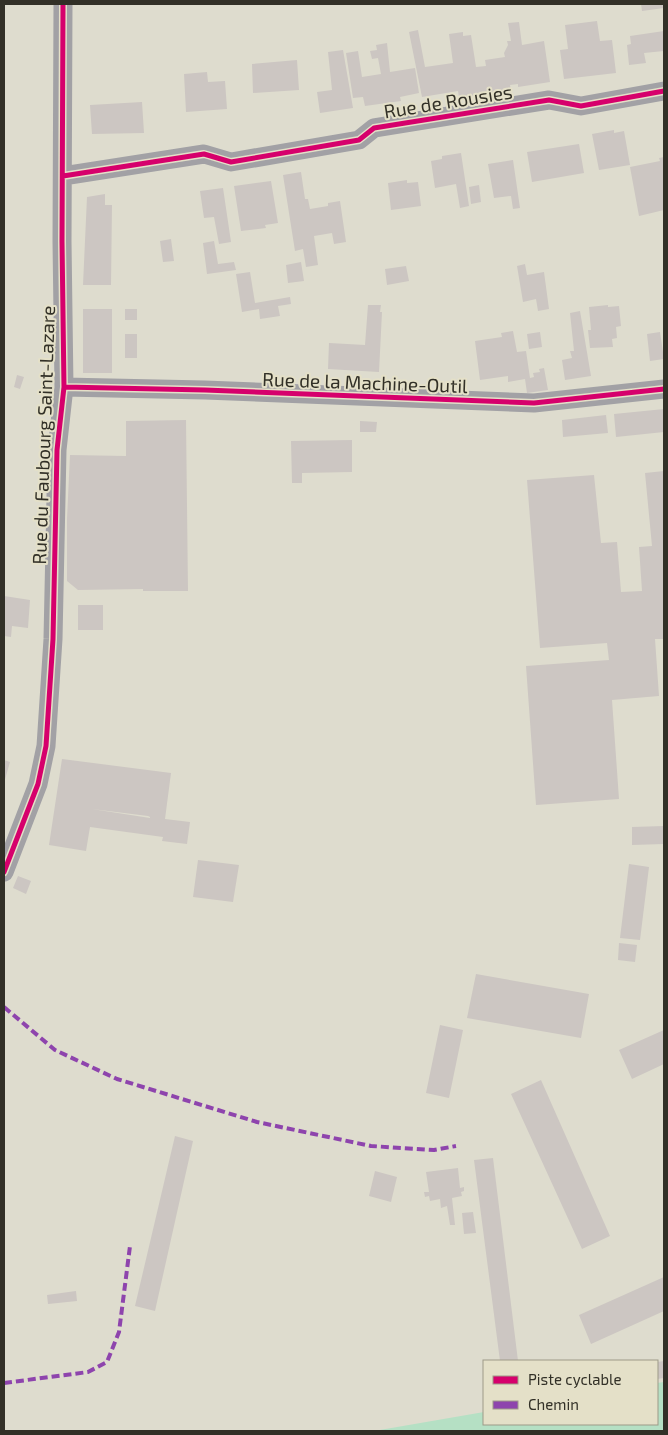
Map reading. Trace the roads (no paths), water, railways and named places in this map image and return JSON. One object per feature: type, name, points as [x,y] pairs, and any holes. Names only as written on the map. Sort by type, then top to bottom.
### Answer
[{"type":"street","name":"Rue du Faubourg Saint-Lazare","points":[[4,872],[38,784],[46,746],[53,630],[57,450],[64,387],[62,352],[63,4]]},
{"type":"street","name":"Rue de Rousies","points":[[63,176],[204,154],[231,162],[358,140],[374,128],[550,100],[581,106],[664,91]]},
{"type":"street","name":"Rue de la Machine-Outil","points":[[64,387],[205,390],[534,403],[664,389]]}]
